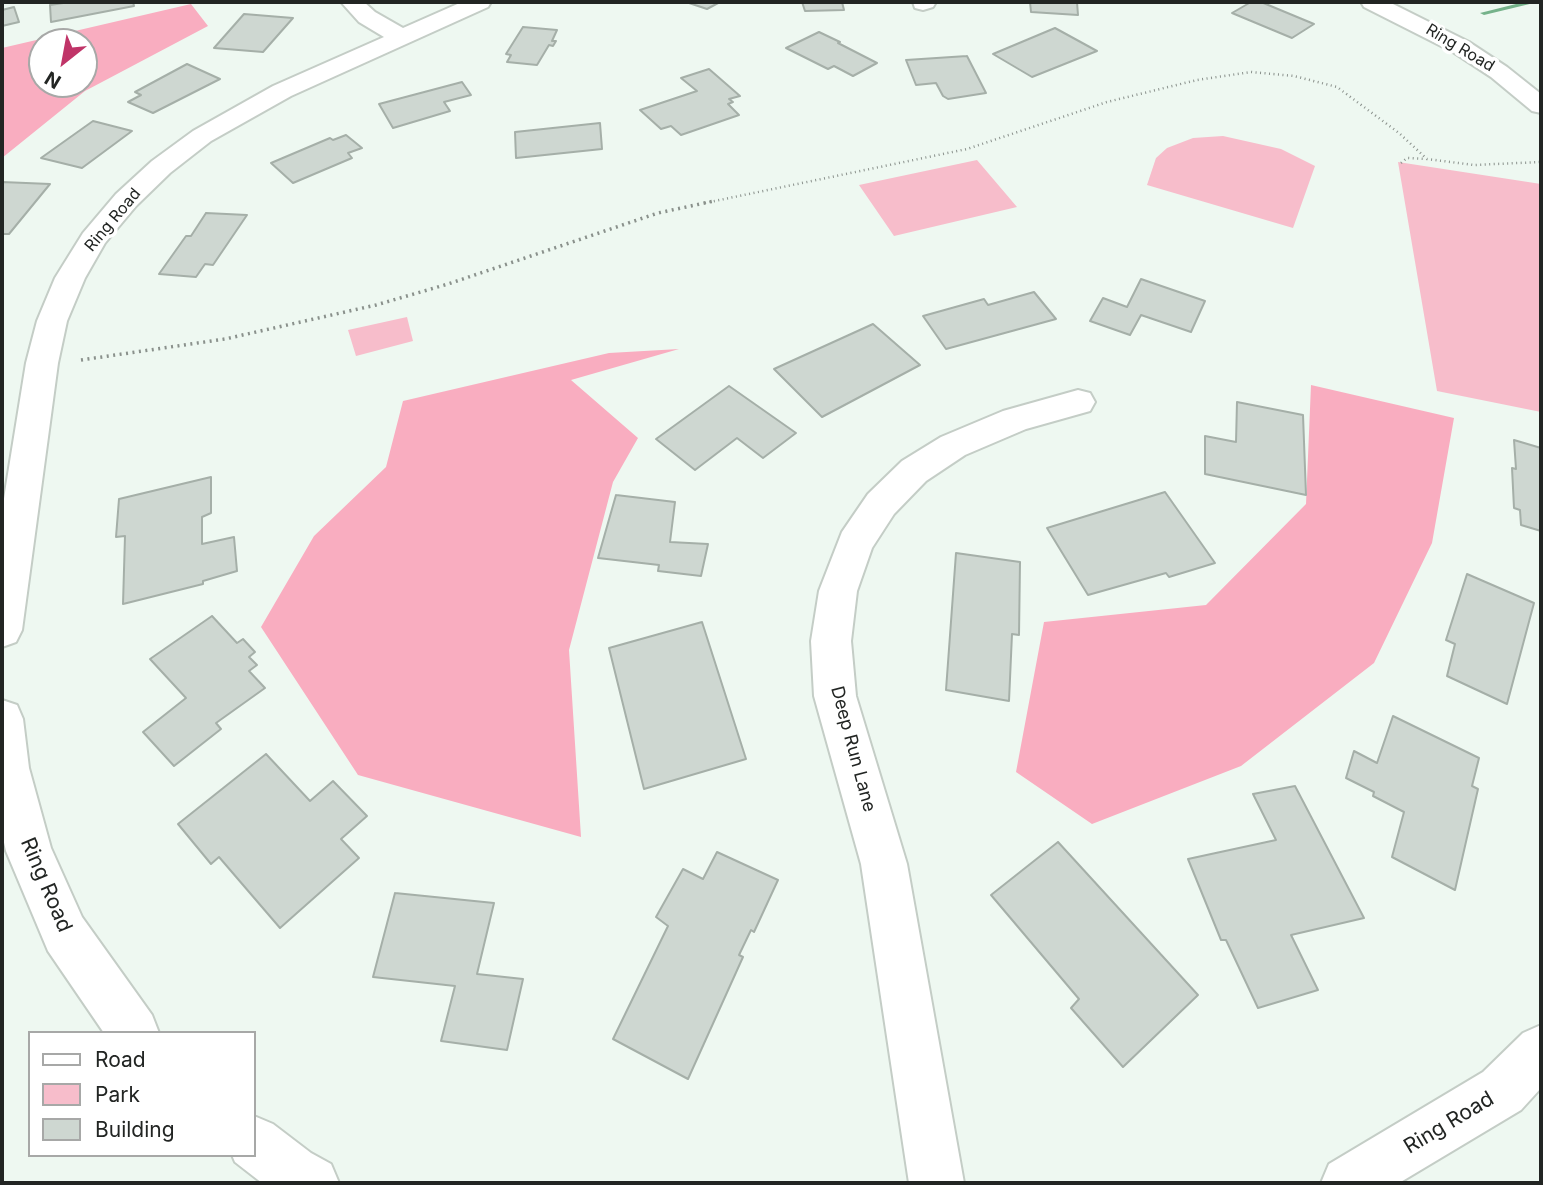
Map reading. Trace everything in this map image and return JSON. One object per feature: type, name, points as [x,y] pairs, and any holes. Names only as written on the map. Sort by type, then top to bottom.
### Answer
[{"type":"street","points":[[352,2],[367,17],[401,37]]},
{"type":"street","name":"Ring Road","points":[[2,630],[41,363],[52,321],[69,278],[93,239],[126,200],[161,167],[202,136],[282,91],[480,2]]},
{"type":"street","name":"Ring Road","points":[[1372,2],[1461,47],[1499,72],[1541,106]]},
{"type":"street","name":"Deep Run Lane","points":[[936,1183],[884,864],[835,696],[831,640],[838,591],[855,543],[881,504],[914,471],[953,446],[1014,420],[1078,402]]},
{"type":"street","name":"Ring Road","points":[[2,719],[7,768],[29,851],[65,934],[133,1031]]},
{"type":"street","name":"Ring Road","points":[[1349,1183],[1502,1091],[1541,1051]]},
{"type":"street","points":[[256,1145],[292,1172],[312,1183]]},
{"type":"path","points":[[77,360],[226,339],[376,305],[448,284],[658,213],[967,149],[1107,102],[1210,78],[1251,72],[1293,75],[1337,87],[1399,133],[1427,159]]},
{"type":"path","points":[[1401,163],[1407,158],[1474,164],[1541,162]]},
{"type":"green space","points":[[1223,136],[1281,149],[1315,166],[1293,228],[1147,185],[1156,158],[1167,148],[1193,138]]},
{"type":"green space","points":[[977,160],[1017,207],[894,236],[859,185]]},
{"type":"green space","points":[[1398,162],[1541,184],[1541,412],[1437,391]]},
{"type":"green space","points":[[407,317],[413,341],[356,356],[348,330]]},
{"type":"shaded area","points":[[191,4],[208,26],[98,84],[98,28],[88,28]]},
{"type":"shaded area","points":[[28,42],[28,98],[76,98],[2,158],[2,48]]},
{"type":"shaded area","points":[[679,349],[571,380],[638,438],[613,482],[569,650],[581,837],[358,775],[261,627],[314,536],[386,467],[403,401],[609,353]]},
{"type":"shaded area","points":[[1311,385],[1454,418],[1432,543],[1374,663],[1241,766],[1092,824],[1016,772],[1044,622],[1206,605],[1306,504]]},
{"type":"building","points":[[70,2],[133,2],[134,6],[51,22],[50,5]]},
{"type":"building","points":[[686,2],[720,2],[707,9]]},
{"type":"building","points":[[802,2],[842,2],[844,10],[805,11]]},
{"type":"building","points":[[1030,2],[1077,2],[1078,15],[1031,12]]},
{"type":"building","points":[[1251,2],[1261,2],[1314,24],[1292,38],[1232,13]]},
{"type":"building","points":[[14,7],[19,22],[2,26],[2,10]]},
{"type":"building","points":[[244,14],[293,18],[263,52],[214,48]]},
{"type":"building","points":[[523,27],[557,30],[552,41],[556,41],[553,46],[549,45],[537,65],[507,62],[511,55],[506,54]]},
{"type":"building","points":[[1055,28],[1097,51],[1032,77],[993,54]]},
{"type":"building","points":[[819,32],[877,63],[853,76],[834,66],[828,69],[786,48]]},
{"type":"building","points":[[967,56],[986,93],[948,99],[943,96],[936,83],[916,85],[906,60]]},
{"type":"building","points":[[187,64],[220,79],[153,113],[128,102],[141,95],[135,92]]},
{"type":"building","points":[[709,69],[740,96],[729,99],[733,102],[728,104],[739,115],[681,135],[671,126],[661,129],[640,110],[697,91],[681,78]]},
{"type":"building","points":[[462,82],[471,95],[444,102],[450,111],[393,128],[379,104]]},
{"type":"building","points":[[93,121],[132,131],[82,168],[41,158]]},
{"type":"building","points":[[600,123],[602,149],[516,158],[515,132]]},
{"type":"building","points":[[346,135],[362,148],[348,153],[352,158],[293,183],[271,163],[330,138],[333,140]]},
{"type":"building","points":[[2,182],[50,184],[9,234],[2,234]]},
{"type":"building","points":[[206,213],[247,215],[213,265],[205,264],[196,277],[159,274],[186,236],[191,236]]},
{"type":"building","points":[[1141,279],[1205,301],[1191,332],[1141,315],[1130,335],[1090,321],[1103,298],[1127,307]]},
{"type":"building","points":[[1034,292],[1056,319],[946,349],[923,316],[984,299],[988,305]]},
{"type":"building","points":[[873,324],[920,365],[822,417],[774,369]]},
{"type":"building","points":[[729,386],[796,433],[763,458],[737,438],[695,470],[656,439]]},
{"type":"building","points":[[1237,402],[1303,415],[1306,495],[1205,474],[1205,436],[1236,442]]},
{"type":"building","points":[[1514,440],[1541,448],[1541,531],[1521,525],[1520,510],[1514,508]]},
{"type":"building","points":[[211,477],[211,513],[202,517],[202,544],[234,537],[237,571],[203,581],[203,584],[123,604],[125,536],[116,537],[119,499]]},
{"type":"building","points":[[1165,492],[1215,563],[1169,577],[1166,573],[1088,595],[1047,528]]},
{"type":"building","points":[[616,495],[675,502],[670,542],[708,544],[701,576],[658,571],[659,565],[598,558]]},
{"type":"building","points":[[956,553],[1020,562],[1019,635],[1012,634],[1009,701],[946,690]]},
{"type":"building","points":[[1467,574],[1534,603],[1507,704],[1447,676],[1455,644],[1446,640]]},
{"type":"building","points":[[212,616],[237,643],[243,639],[255,652],[249,657],[257,665],[249,671],[265,688],[216,723],[221,729],[174,766],[143,732],[186,698],[150,659]]},
{"type":"building","points":[[702,622],[746,759],[644,789],[609,648]]},
{"type":"building","points":[[1393,716],[1479,758],[1472,786],[1478,789],[1455,890],[1392,857],[1404,812],[1346,778],[1354,751],[1377,763]]},
{"type":"building","points":[[266,754],[310,801],[333,781],[367,816],[341,839],[359,858],[280,928],[219,857],[211,864],[178,824]]},
{"type":"building","points":[[1295,786],[1364,918],[1291,935],[1318,990],[1258,1008],[1226,940],[1221,940],[1188,859],[1276,840],[1253,794]]},
{"type":"building","points":[[1058,842],[1198,995],[1123,1067],[1071,1008],[1079,999],[991,895]]},
{"type":"building","points":[[717,852],[778,880],[754,932],[751,930],[739,955],[743,957],[688,1079],[613,1039],[668,926],[656,917],[683,869],[703,879]]},
{"type":"building","points":[[395,893],[494,903],[477,974],[523,979],[507,1050],[441,1041],[455,986],[373,977]]},
{"type":"waterway","points":[[1484,13],[1534,2]]}]
